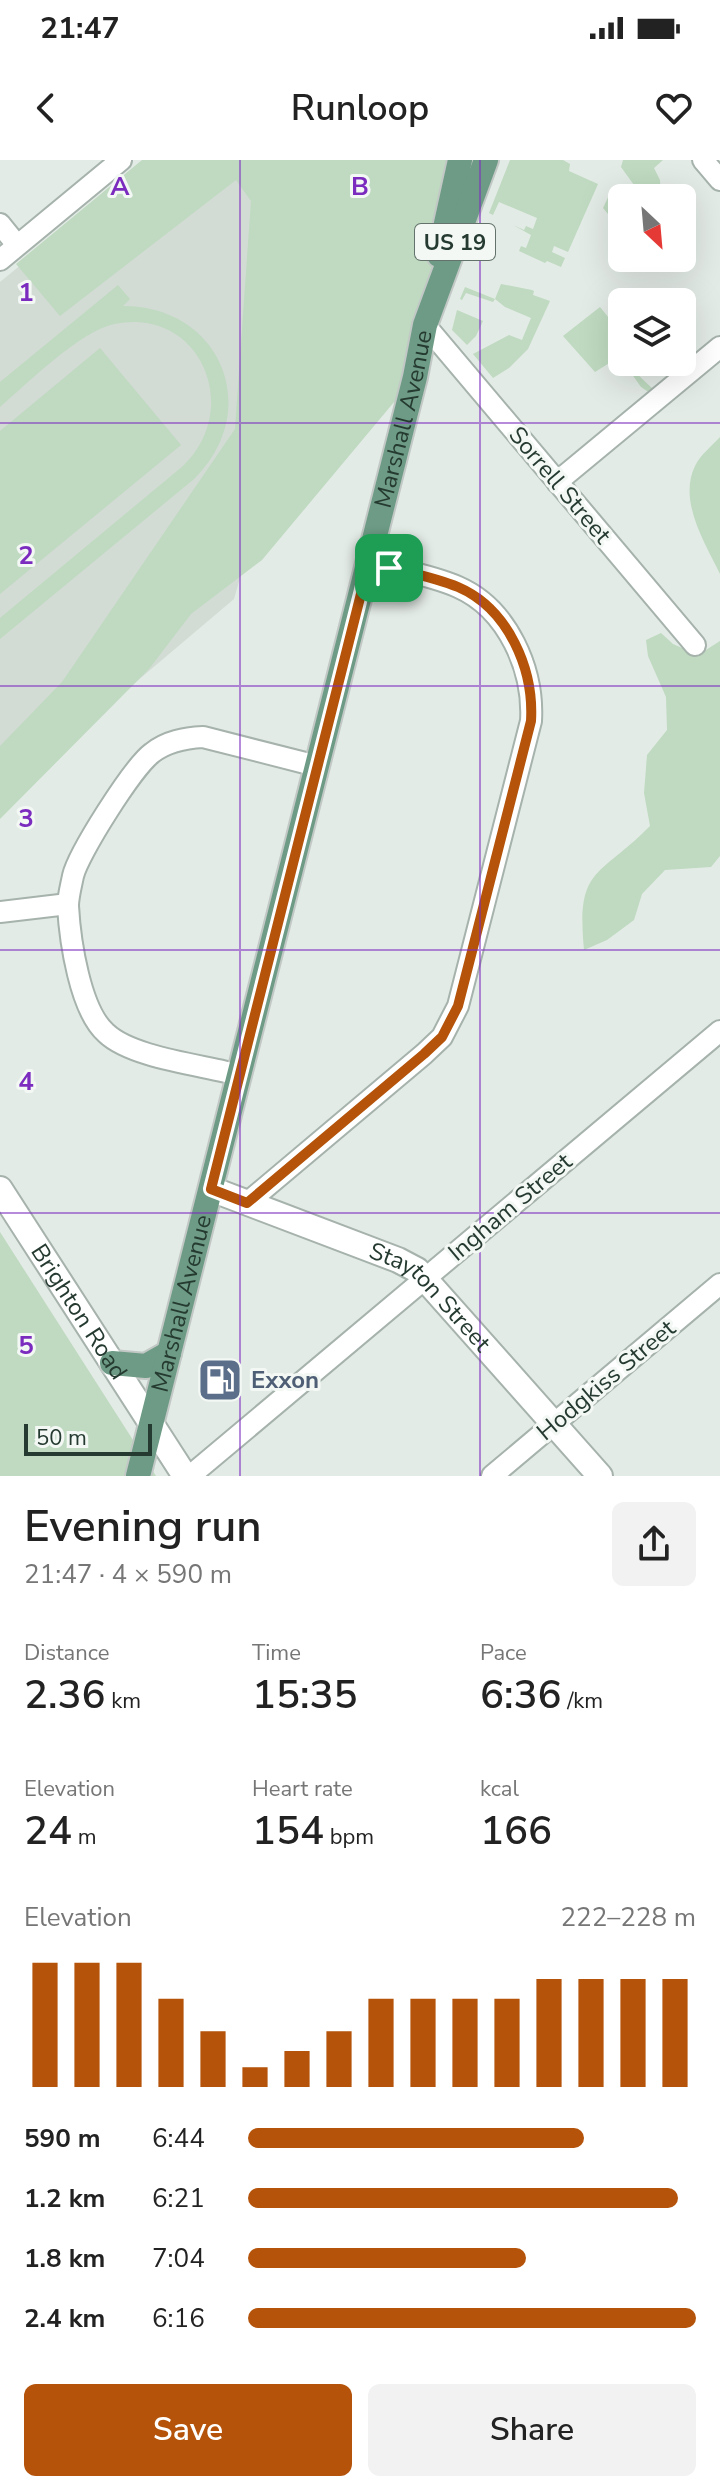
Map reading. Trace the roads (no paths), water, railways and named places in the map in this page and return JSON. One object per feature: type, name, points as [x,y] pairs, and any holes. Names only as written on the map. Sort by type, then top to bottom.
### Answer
[{"type":"main road","name":"US 19","points":[[425,325],[460,160]]},
{"type":"main road","name":"Marshall Avenue","points":[[138,1476],[369,562],[425,325],[486,160]]},
{"type":"main road","points":[[112,1363],[146,1366],[169,1353]]},
{"type":"street","points":[[0,260],[121,160]]},
{"type":"street","points":[[703,160],[720,180]]},
{"type":"street","points":[[0,224],[17,245]]},
{"type":"street","name":"Sorrell Street","points":[[425,325],[695,645]]},
{"type":"street","points":[[557,482],[720,347]]},
{"type":"street","points":[[247,1203],[424,1054],[448,1028],[458,1006],[531,721],[531,695],[525,668],[509,634],[487,607],[475,596],[448,583],[369,562]]},
{"type":"street","points":[[239,1075],[132,1049],[104,1032],[93,1018],[81,985],[68,904],[74,872],[95,831],[144,760],[165,745],[189,737],[203,737],[317,766]]},
{"type":"street","points":[[0,912],[68,904]]},
{"type":"street","name":"Ingham Street","points":[[188,1476],[720,1031]]},
{"type":"street","name":"Brighton Road","points":[[0,1189],[151,1424],[188,1476]]},
{"type":"street","name":"Stayton Street","points":[[211,1189],[398,1260],[426,1278],[600,1476]]},
{"type":"street","name":"Hodgkiss Street","points":[[492,1476],[720,1284]]},
{"type":"place","name":"Exxon","points":[[220,1380]]}]
